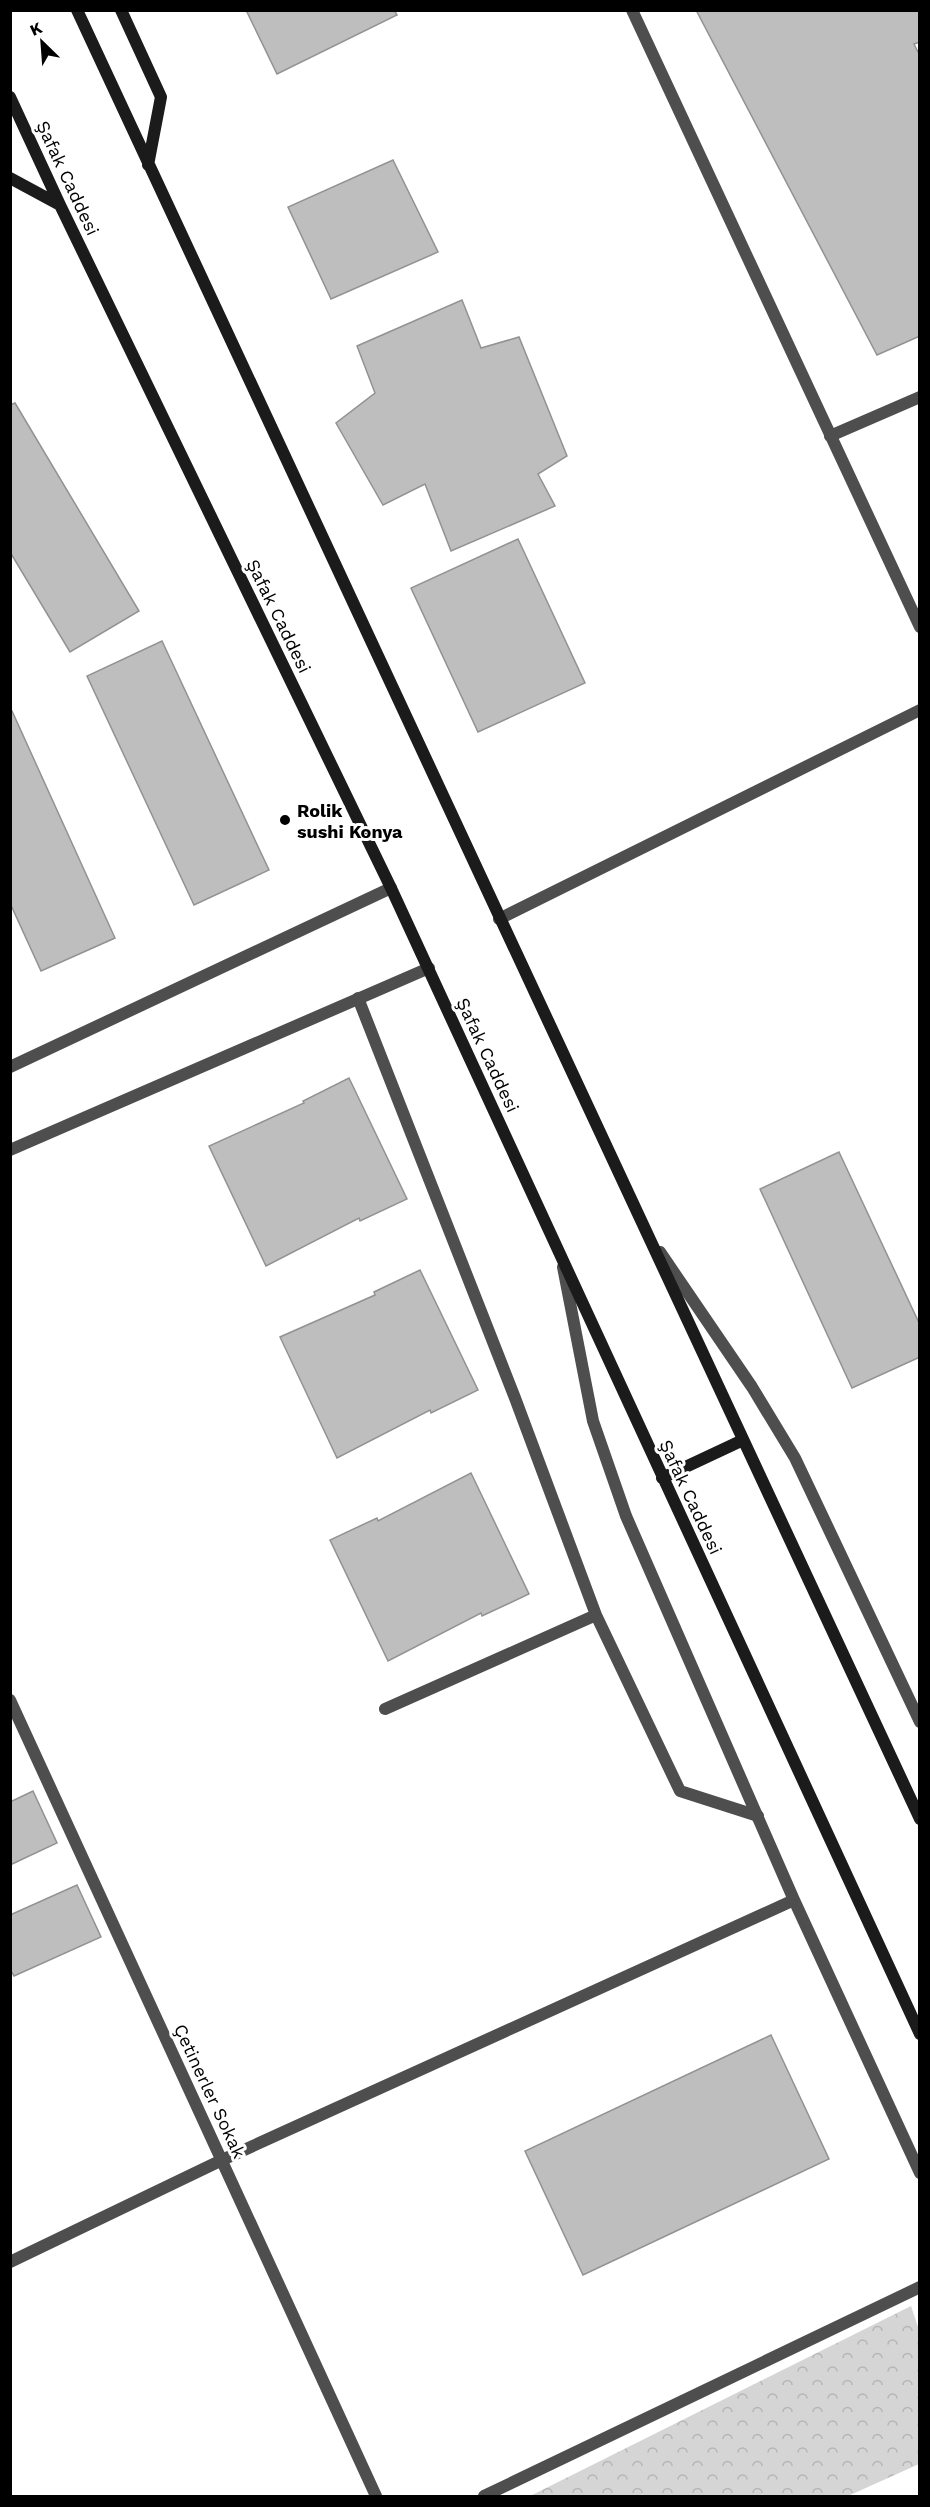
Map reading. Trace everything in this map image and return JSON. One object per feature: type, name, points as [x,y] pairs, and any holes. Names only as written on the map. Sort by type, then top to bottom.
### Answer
[{"type":"main road","points":[[77,10],[920,1819]]},
{"type":"main road","points":[[121,10],[161,97],[148,165]]},
{"type":"main road","name":"Şafak Caddesi","points":[[10,97],[429,968],[920,2034]]},
{"type":"main road","points":[[10,178],[60,205]]},
{"type":"main road","points":[[662,1478],[743,1440]]},
{"type":"street","points":[[632,10],[920,627]]},
{"type":"street","points":[[831,436],[920,397]]},
{"type":"street","points":[[499,919],[920,710]]},
{"type":"street","points":[[10,1067],[391,888]]},
{"type":"street","points":[[10,1150],[429,968]]},
{"type":"street","points":[[358,999],[515,1398],[596,1615],[680,1791],[758,1816]]},
{"type":"street","points":[[644,1230],[752,1388],[795,1458],[920,1722]]},
{"type":"street","points":[[561,1257],[593,1421],[626,1516],[794,1900],[920,2173]]},
{"type":"street","points":[[386,1710],[596,1615]]},
{"type":"street","name":"Çetinerler Sokak","points":[[10,1700],[376,2496]]},
{"type":"street","points":[[10,2262],[222,2160],[794,1900]]},
{"type":"street","points":[[484,2496],[920,2287]]},
{"type":"green space","points":[[911,2306],[919,2330],[919,2464],[848,2496],[530,2496]]},
{"type":"building","points":[[246,10],[394,10],[397,15],[277,74]]},
{"type":"building","points":[[696,10],[920,10],[920,42],[914,44],[920,56],[920,336],[877,355]]},
{"type":"building","points":[[393,160],[438,252],[331,299],[288,207]]},
{"type":"building","points":[[462,300],[481,348],[519,337],[567,456],[538,474],[555,506],[451,551],[425,484],[383,505],[336,423],[375,393],[357,346]]},
{"type":"building","points":[[15,403],[139,611],[70,652],[10,552],[10,405]]},
{"type":"building","points":[[518,539],[585,683],[478,732],[411,588]]},
{"type":"building","points":[[162,641],[269,870],[194,905],[87,676]]},
{"type":"building","points":[[10,711],[12,711],[115,938],[41,971],[10,903]]},
{"type":"building","points":[[349,1078],[407,1199],[360,1221],[359,1218],[266,1266],[209,1146],[304,1103],[303,1101]]},
{"type":"building","points":[[839,1152],[920,1325],[920,1357],[852,1388],[760,1189]]},
{"type":"building","points":[[420,1270],[478,1390],[431,1413],[430,1410],[337,1458],[280,1337],[375,1295],[374,1292]]},
{"type":"building","points":[[471,1473],[529,1594],[482,1616],[481,1613],[388,1661],[330,1540],[377,1518],[378,1521]]},
{"type":"building","points":[[33,1791],[57,1843],[10,1865],[10,1802]]},
{"type":"building","points":[[77,1885],[101,1937],[14,1976],[10,1969],[10,1915]]},
{"type":"building","points":[[771,2035],[829,2159],[583,2275],[525,2151]]},
{"type":"place","name":"Rolik sushi Konya","points":[[285,820]]}]
